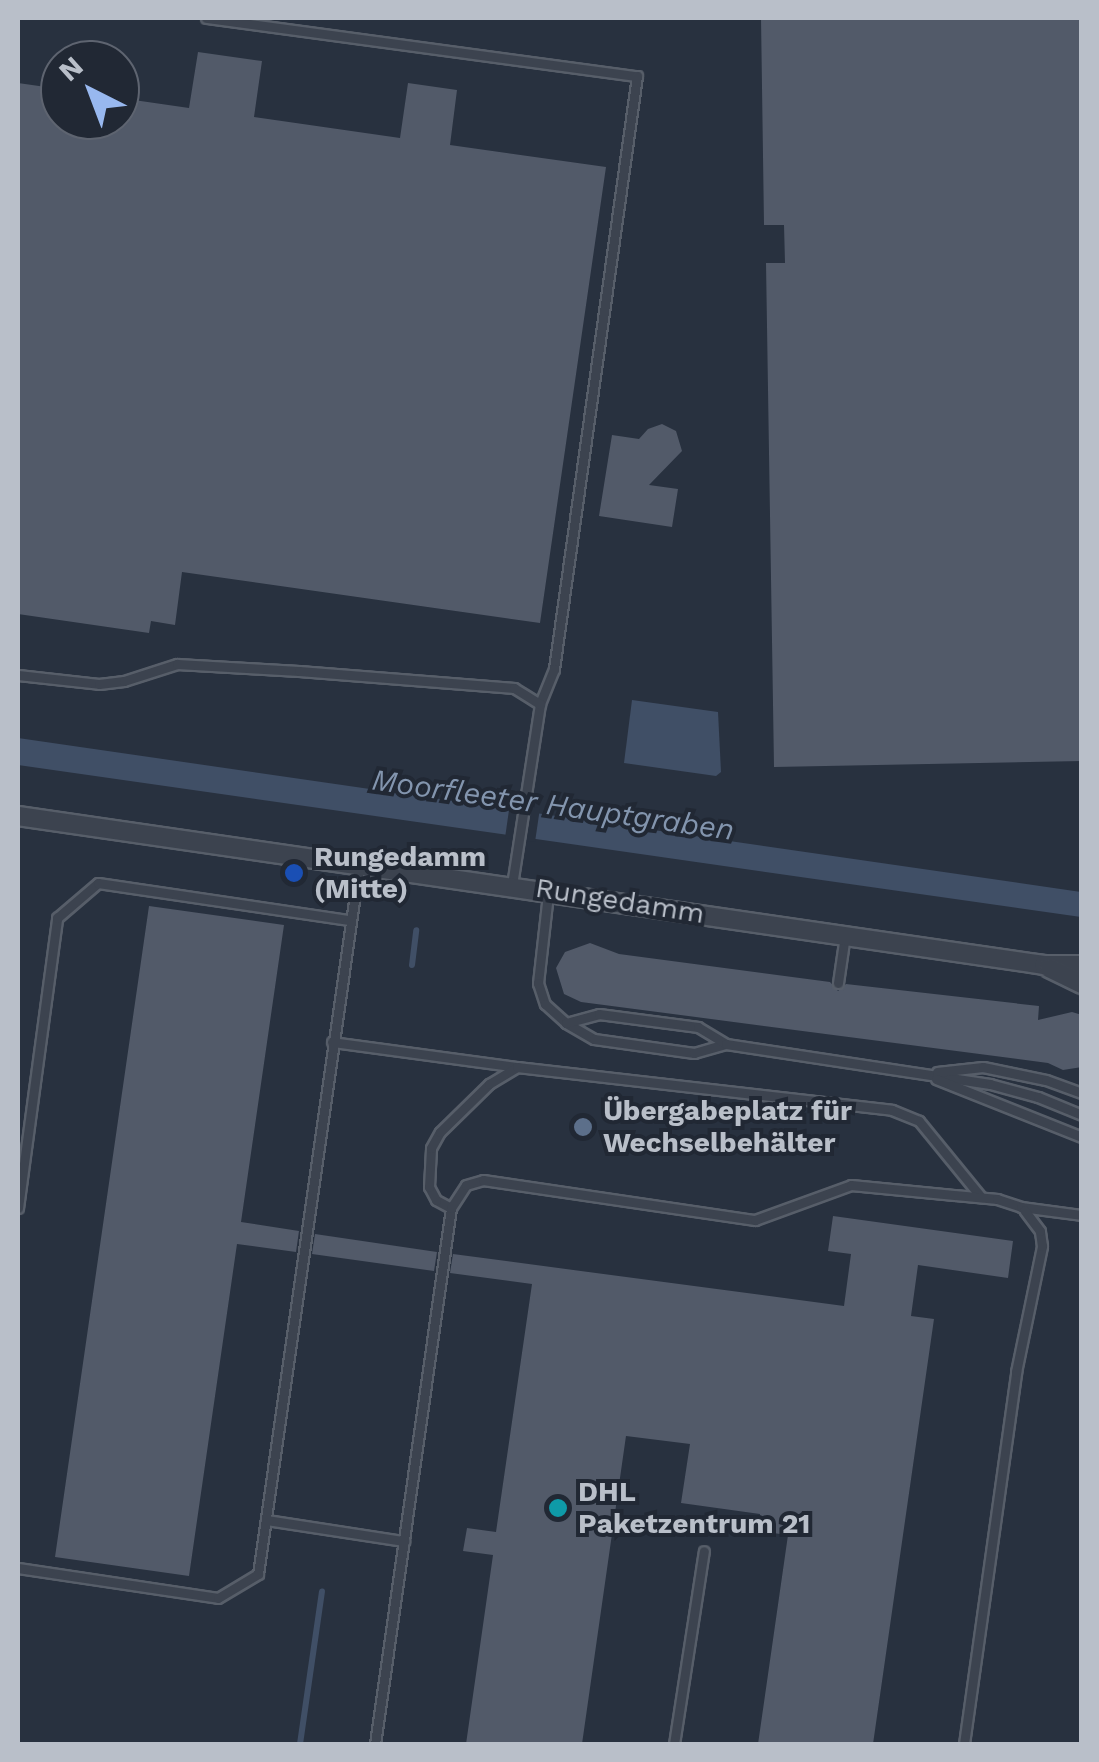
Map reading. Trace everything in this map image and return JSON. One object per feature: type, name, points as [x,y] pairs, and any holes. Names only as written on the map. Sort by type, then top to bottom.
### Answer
[{"type":"street","name":"Rungedamm","points":[[18,816],[548,890],[1044,966],[1082,964]]},
{"type":"street","name":"Rungedamm","points":[[1044,966],[1082,984]]},
{"type":"lane","points":[[206,18],[637,76],[554,669],[540,704],[512,885]]},
{"type":"lane","points":[[18,674],[100,684],[124,682],[176,664],[497,686],[522,692],[540,704]]},
{"type":"lane","points":[[18,1568],[218,1598],[258,1574],[359,863]]},
{"type":"lane","points":[[18,1208],[57,918],[98,883],[349,920]]},
{"type":"lane","points":[[548,890],[538,984],[544,1004],[594,1039],[694,1053],[726,1044]]},
{"type":"lane","points":[[838,983],[845,935]]},
{"type":"lane","points":[[566,1023],[599,1014],[698,1028],[726,1044],[924,1074],[1038,1097],[1082,1115]]},
{"type":"lane","points":[[332,1042],[892,1110],[919,1121],[981,1198]]},
{"type":"lane","points":[[450,1208],[436,1200],[430,1187],[430,1148],[440,1132],[490,1084],[517,1067]]},
{"type":"lane","points":[[924,1074],[983,1067],[1046,1080],[1082,1093]]},
{"type":"lane","points":[[924,1074],[1082,1137]]},
{"type":"lane","points":[[375,1744],[450,1208],[466,1185],[483,1180],[755,1220],[850,1185],[981,1198],[1082,1216]]},
{"type":"lane","points":[[964,1744],[1016,1372],[1042,1246],[1033,1218],[1021,1208]]},
{"type":"lane","points":[[266,1520],[404,1541]]},
{"type":"lane","points":[[674,1744],[704,1550]]},
{"type":"water","points":[[632,700],[718,712],[721,772],[716,776],[624,763]]},
{"type":"water","points":[[18,738],[1081,892],[1081,917],[18,765]]},
{"type":"pier","points":[[510,803],[540,808],[535,842],[505,838]]},
{"type":"building","points":[[761,18],[1082,18],[1082,761],[774,767],[766,263],[785,263],[784,225],[764,225]]},
{"type":"building","points":[[198,52],[262,61],[254,117],[400,138],[408,83],[457,90],[450,145],[606,167],[540,623],[182,572],[175,625],[151,621],[149,633],[18,614],[18,83],[40,86],[40,140],[140,140],[140,101],[189,108]]},
{"type":"building","points":[[662,424],[676,431],[682,451],[649,485],[678,489],[672,527],[599,516],[612,435],[639,439],[648,429]]},
{"type":"building","points":[[149,906],[284,925],[241,1222],[299,1231],[296,1252],[237,1244],[189,1576],[55,1557]]},
{"type":"building","points":[[590,943],[619,954],[830,982],[838,991],[846,984],[1039,1006],[1038,1020],[1072,1012],[1082,1015],[1082,1067],[1063,1070],[1048,1063],[581,1002],[564,994],[556,968],[565,952]]},
{"type":"building","name":"DHL Paketzentrum 21","points":[[833,1216],[1013,1241],[1008,1278],[918,1265],[911,1316],[934,1319],[873,1744],[758,1744],[788,1535],[758,1531],[760,1514],[681,1503],[690,1444],[626,1436],[582,1744],[466,1744],[493,1555],[463,1551],[467,1528],[496,1532],[532,1284],[450,1273],[453,1254],[844,1306],[851,1254],[828,1251]]},
{"type":"building","points":[[315,1234],[437,1252],[434,1271],[312,1254]]},
{"type":"waterway","points":[[412,965],[416,930]]},
{"type":"waterway","points":[[300,1744],[322,1592]]},
{"type":"place","name":"Rungedamm (Mitte)","points":[[294,873]]},
{"type":"place","name":"Übergabeplatz für Wechselbehälter","points":[[583,1127]]},
{"type":"place","name":"DHL Paketzentrum 21","points":[[558,1508]]},
{"type":"water label","name":"Moorfleeter Hauptgraben","points":[[553,805]]}]
